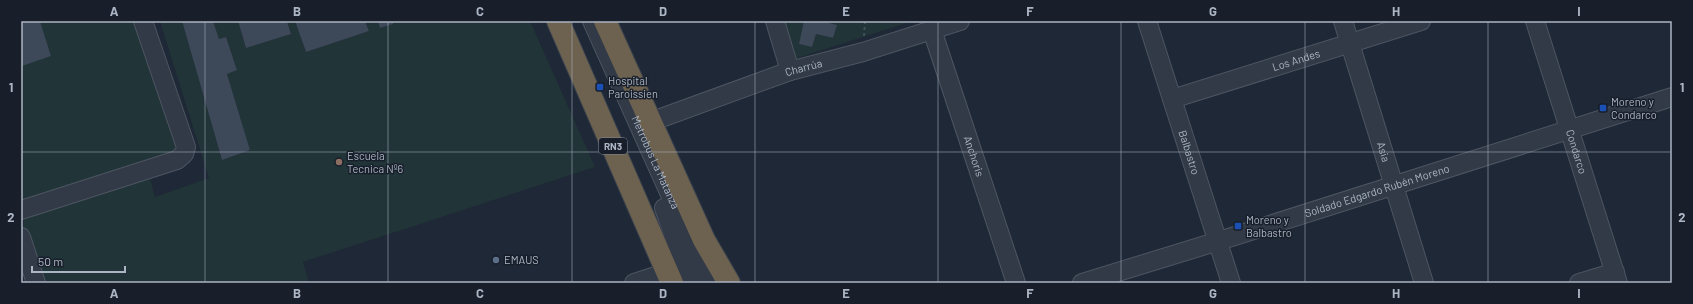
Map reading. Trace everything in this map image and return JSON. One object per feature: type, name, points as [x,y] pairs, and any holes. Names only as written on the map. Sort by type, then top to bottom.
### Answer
[{"type":"highway","name":"RN3","points":[[558,21],[670,278]]},
{"type":"highway","points":[[605,21],[704,240],[729,283]]},
{"type":"street","points":[[21,210],[177,160],[184,154],[186,147],[143,21]]},
{"type":"street","name":"Metrobus La Matanza","points":[[581,21],[671,223],[691,283]]},
{"type":"street","name":"Metrobus La Matanza","points":[[592,21],[690,239],[706,283]]},
{"type":"street","points":[[775,21],[790,71]]},
{"type":"street","name":"Charrúa","points":[[650,122],[790,71],[863,52],[960,21]]},
{"type":"street","name":"Balbastro","points":[[1147,21],[1231,283]]},
{"type":"street","name":"Asia","points":[[1342,21],[1424,283]]},
{"type":"street","name":"Los Andes","points":[[1172,99],[1421,21]]},
{"type":"street","name":"Condarco","points":[[1535,21],[1616,278]]},
{"type":"street","name":"Anchoris","points":[[932,30],[1016,283]]},
{"type":"street","name":"Soldado Edgardo Rubén Moreno","points":[[1082,283],[1218,242],[1393,184],[1672,97]]},
{"type":"street","points":[[21,237],[36,283]]},
{"type":"street","points":[[634,283],[670,278]]},
{"type":"street","points":[[1579,283],[1616,278]]},
{"type":"green space","points":[[40,21],[139,21],[178,151],[21,203],[21,63],[22,65],[51,56]]},
{"type":"green space","name":"Escuela Tecnica Nº6","points":[[160,21],[182,21],[222,160],[250,150],[227,74],[237,69],[226,37],[219,39],[213,21],[238,21],[246,48],[291,34],[287,21],[295,21],[306,52],[369,31],[365,21],[378,21],[380,28],[393,24],[393,21],[530,21],[595,167],[303,262],[309,283],[43,283],[23,225],[27,216],[150,179],[155,197],[209,178]]},
{"type":"green space","points":[[783,21],[809,21],[799,44],[812,47],[816,34],[833,38],[836,25],[821,21],[913,21],[794,59]]},
{"type":"building","points":[[21,21],[40,21],[51,56],[22,66]]},
{"type":"building","points":[[182,21],[213,21],[219,39],[226,37],[237,70],[227,74],[250,150],[222,160]]},
{"type":"building","points":[[238,21],[287,21],[291,34],[246,48]]},
{"type":"building","points":[[295,21],[365,21],[369,31],[306,52]]},
{"type":"building","points":[[378,21],[393,21],[393,24],[380,28]]},
{"type":"building","points":[[804,21],[821,21],[837,25],[833,38],[816,34],[812,47],[799,44]]},
{"type":"place","name":"Hospital Paroissien","points":[[600,87]]},
{"type":"place","name":"Moreno y Condarco","points":[[1603,108]]},
{"type":"place","name":"Escuela Tecnica Nº6","points":[[339,162]]},
{"type":"place","name":"Moreno y Balbastro","points":[[1238,226]]},
{"type":"place","name":"EMAUS","points":[[496,260]]}]
